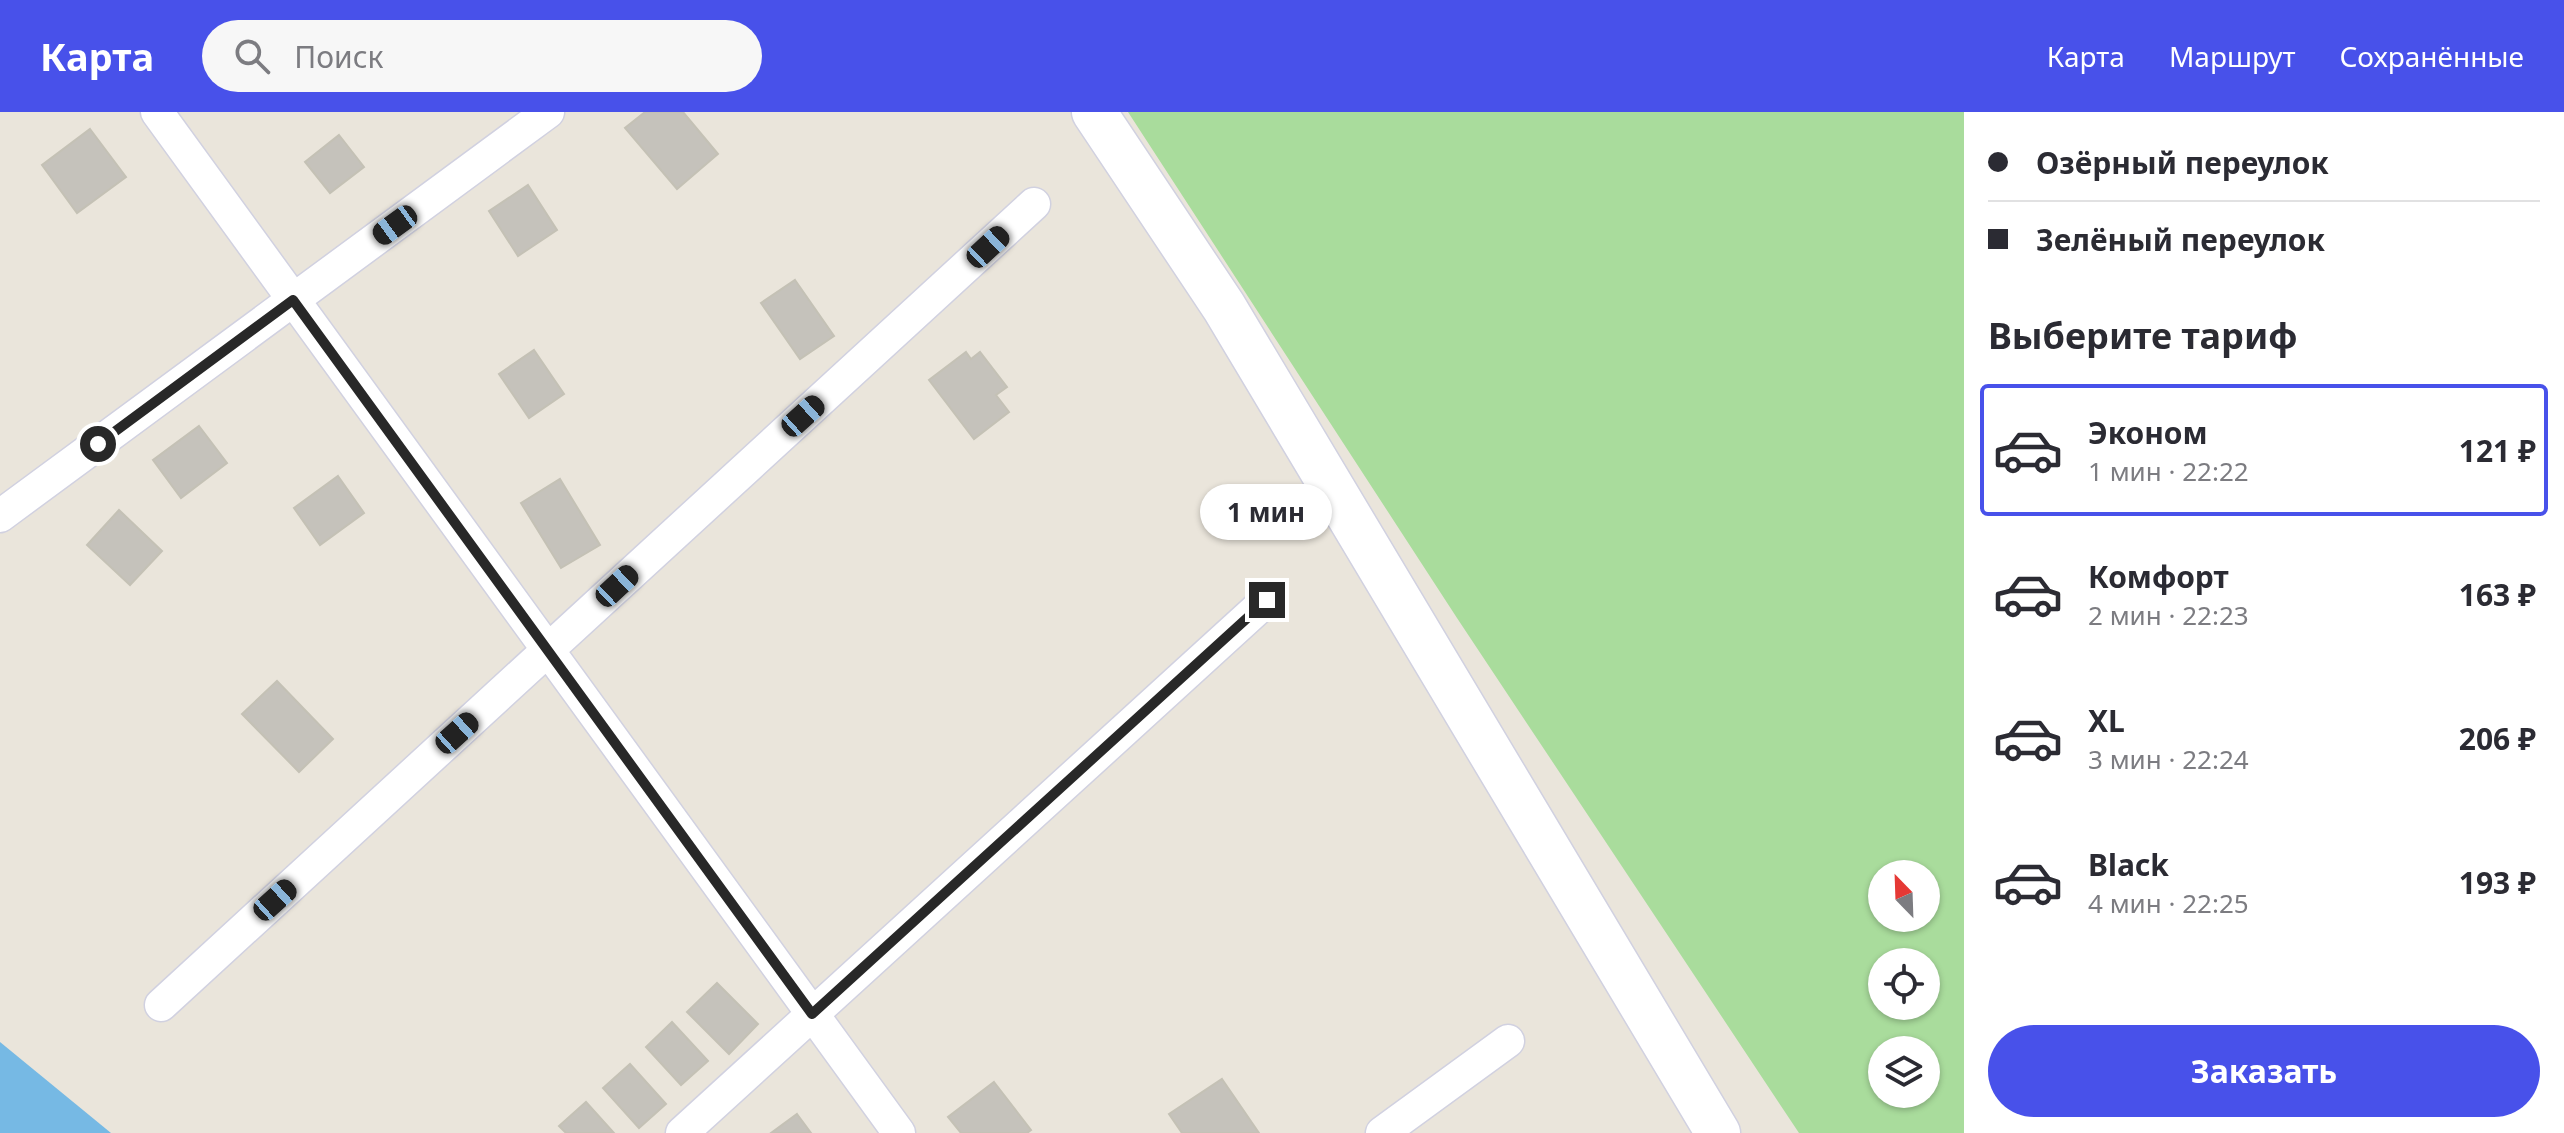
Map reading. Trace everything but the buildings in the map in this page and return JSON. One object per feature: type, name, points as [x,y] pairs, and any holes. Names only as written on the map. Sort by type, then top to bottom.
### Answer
[{"type":"main road","points":[[1094,112],[1232,321],[1718,1133]]},
{"type":"street","points":[[157,112],[899,1133]]},
{"type":"street","points":[[0,516],[548,112]]},
{"type":"street","points":[[161,1005],[1034,204]]},
{"type":"street","points":[[682,1133],[1267,600]]},
{"type":"street","points":[[1382,1133],[1508,1041]]},
{"type":"green space","points":[[1128,112],[1964,112],[1964,1133],[1799,1133],[1457,618]]},
{"type":"water","points":[[0,1042],[111,1133],[0,1133]]},
{"type":"route","points":[[98,444],[293,300],[812,1014],[1267,600]]}]
